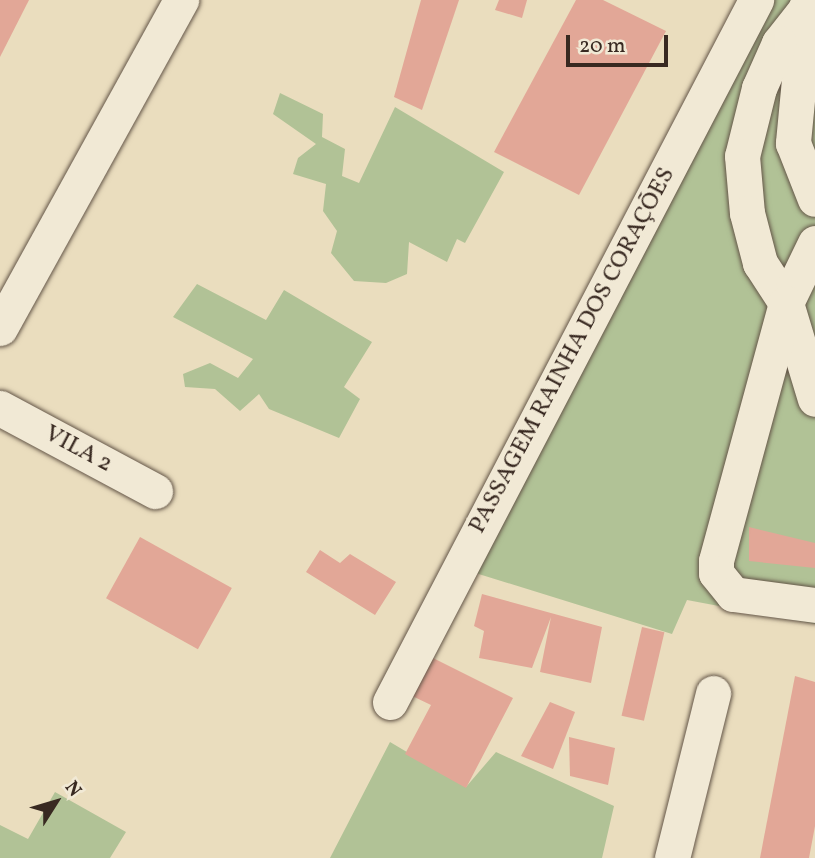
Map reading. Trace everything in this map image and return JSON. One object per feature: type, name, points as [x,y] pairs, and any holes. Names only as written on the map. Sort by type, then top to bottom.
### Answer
[{"type":"street","points":[[0,328],[181,0]]},
{"type":"street","name":"PASSAGEM RAINHA DOS CORAÇÕES","points":[[390,702],[757,0]]},
{"type":"street","points":[[806,5],[793,143],[815,199]]},
{"type":"street","points":[[806,5],[779,43],[759,88],[742,156],[747,212],[760,262],[786,303],[815,399]]},
{"type":"street","points":[[815,243],[786,303],[716,561],[716,573],[733,594],[815,605]]},
{"type":"street","name":"VILA 2","points":[[0,408],[155,491]]},
{"type":"street","points":[[672,858],[713,693]]},
{"type":"green space","points":[[768,0],[815,0],[815,624],[687,600],[672,634],[469,571]]},
{"type":"green space","points":[[280,93],[323,114],[322,137],[345,149],[342,176],[359,183],[395,107],[504,172],[465,243],[457,239],[447,262],[409,242],[407,274],[386,283],[354,281],[331,253],[337,231],[323,211],[326,184],[293,174],[298,158],[316,144],[273,114]]},
{"type":"green space","points":[[197,284],[266,320],[284,290],[372,342],[344,387],[360,399],[339,438],[269,409],[259,394],[240,411],[215,389],[185,387],[183,374],[210,363],[238,378],[253,359],[173,317]]},
{"type":"green space","points":[[390,742],[466,787],[496,752],[614,806],[602,858],[330,858]]},
{"type":"green space","points":[[55,792],[126,832],[110,858],[0,858],[0,825],[28,839]]},
{"type":"building","points":[[0,0],[29,0],[0,57]]},
{"type":"building","points":[[421,0],[459,0],[422,110],[394,97]]},
{"type":"building","points":[[499,0],[527,0],[522,18],[495,10]]},
{"type":"building","points":[[576,0],[603,0],[666,31],[579,195],[494,152]]},
{"type":"building","points":[[749,527],[815,543],[815,568],[749,561]]},
{"type":"building","points":[[140,537],[232,588],[198,649],[106,598]]},
{"type":"building","points":[[320,550],[340,563],[350,554],[396,582],[375,615],[306,572]]},
{"type":"building","points":[[482,594],[602,627],[591,683],[540,672],[551,617],[532,668],[479,658],[484,631],[474,626]]},
{"type":"building","points":[[642,627],[664,632],[644,721],[622,716]]},
{"type":"building","points":[[427,655],[513,698],[466,788],[405,754],[431,705],[408,694]]},
{"type":"building","points":[[795,676],[815,682],[815,826],[809,858],[760,858]]},
{"type":"building","points":[[550,702],[575,712],[553,769],[521,756]]},
{"type":"building","points":[[569,737],[615,748],[608,785],[570,776]]}]
